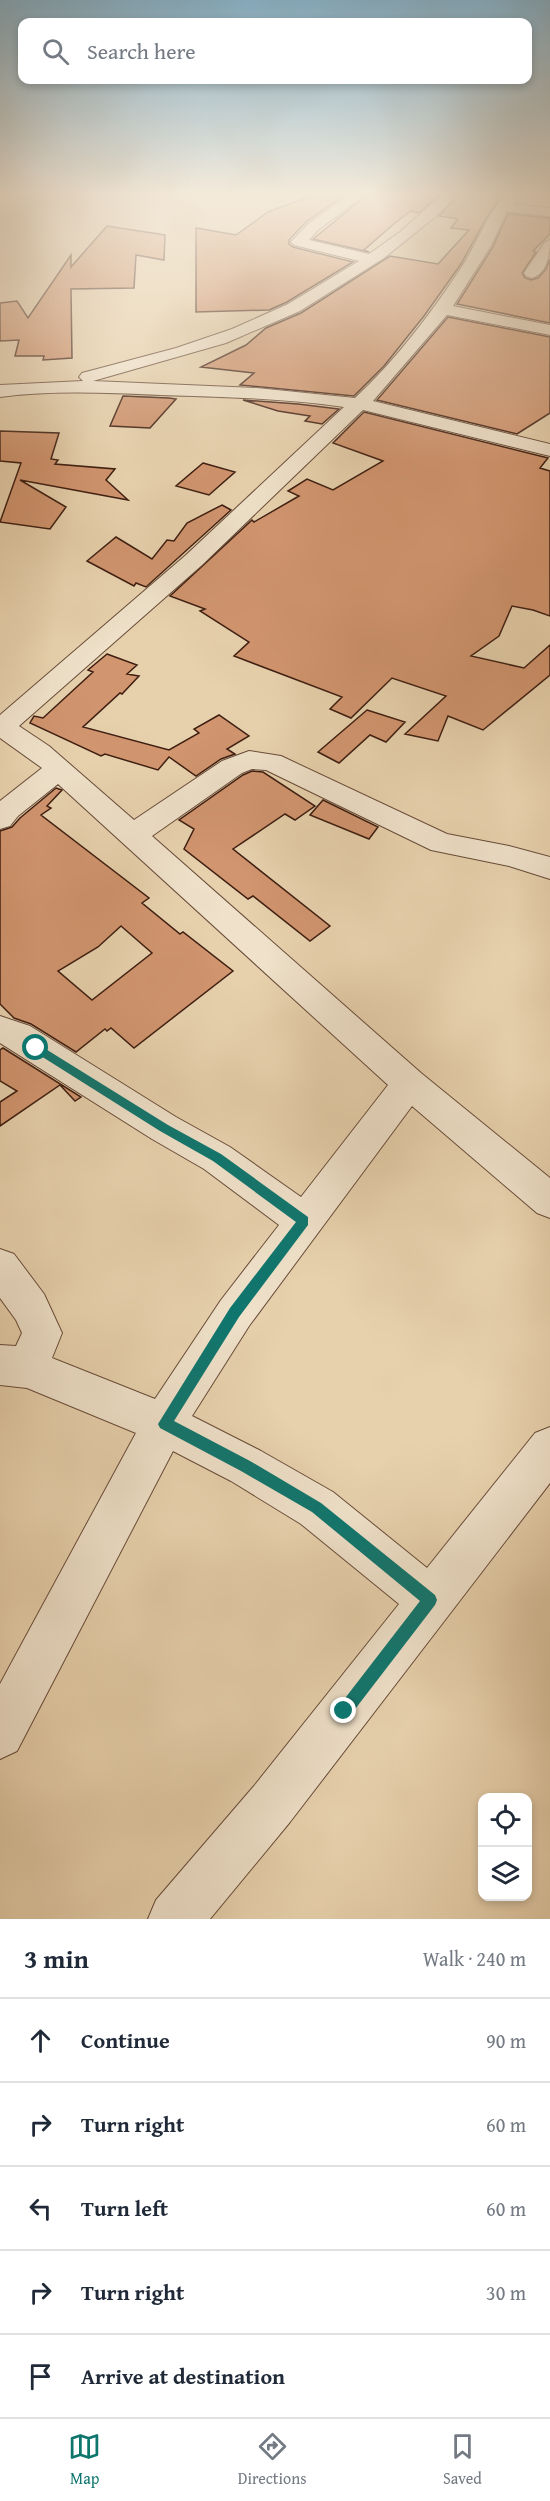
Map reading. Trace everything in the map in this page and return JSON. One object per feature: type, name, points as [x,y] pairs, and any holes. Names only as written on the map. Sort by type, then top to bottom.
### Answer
[{"type":"street","points":[[58,385],[239,333],[332,284]]},
{"type":"street","points":[[459,284],[443,309],[377,387],[194,560],[0,727],[40,752],[409,1083],[550,1201]]},
{"type":"street","points":[[443,309],[550,330]]},
{"type":"street","points":[[0,385],[29,387]]},
{"type":"street","points":[[0,391],[58,385],[247,392],[359,404],[549,447]]},
{"type":"street","points":[[133,835],[232,767],[249,760],[271,762],[441,843],[509,856],[550,868]]},
{"type":"street","points":[[0,819],[8,809],[59,769]]},
{"type":"street","points":[[0,1029],[18,1036],[164,1128],[217,1158],[304,1221]]},
{"type":"street","points":[[0,1734],[120,1504],[165,1424],[235,1312],[409,1083]]},
{"type":"street","points":[[0,1267],[30,1307],[42,1333],[14,1367],[165,1424],[246,1466],[317,1508],[430,1600]]},
{"type":"street","points":[[175,1919],[272,1804],[550,1448]]},
{"type":"building","points":[[52,284],[134,284],[134,288],[71,289],[72,358],[43,360],[44,356],[15,356],[19,340],[0,341],[0,303],[17,301],[28,318]]},
{"type":"building","points":[[196,284],[317,284],[269,310],[196,312]]},
{"type":"building","points":[[347,284],[447,284],[384,366],[354,396],[240,385],[254,373],[201,367],[246,345],[266,328],[301,313]]},
{"type":"building","points":[[470,284],[550,284],[550,323],[457,304]]},
{"type":"building","points":[[448,317],[550,337],[550,413],[517,434],[377,400]]},
{"type":"building","points":[[123,396],[176,399],[150,428],[110,426]]},
{"type":"building","points":[[243,400],[339,409],[322,424],[305,421],[310,416],[278,411]]},
{"type":"building","points":[[364,412],[548,458],[540,468],[550,471],[550,616],[512,606],[499,636],[471,656],[524,668],[550,645],[550,675],[483,730],[448,716],[438,741],[405,734],[446,696],[392,678],[351,718],[330,709],[342,697],[234,656],[249,642],[200,611],[205,609],[170,596],[252,520],[254,522],[299,496],[288,491],[307,479],[333,490],[383,461],[333,443]]},
{"type":"building","points":[[0,431],[59,433],[51,459],[58,460],[55,464],[115,469],[106,480],[128,500],[20,480],[66,507],[50,529],[0,522],[21,463],[0,461]]},
{"type":"building","points":[[203,463],[235,472],[209,495],[176,486]]},
{"type":"building","points":[[222,505],[231,510],[146,587],[136,583],[134,586],[87,561],[116,537],[152,559],[167,540],[174,541],[187,523]]},
{"type":"building","points":[[107,654],[137,665],[127,674],[139,676],[122,694],[120,693],[83,727],[169,750],[199,733],[194,729],[219,715],[249,736],[227,749],[235,754],[221,759],[196,776],[169,757],[158,770],[105,754],[101,756],[30,723],[34,716],[43,718],[93,672],[88,670]]},
{"type":"building","points":[[367,710],[405,722],[386,742],[370,735],[339,763],[318,752]]},
{"type":"building","points":[[252,771],[263,772],[315,806],[295,820],[285,814],[233,849],[330,926],[310,941],[253,896],[248,899],[184,849],[194,829],[179,820]]},
{"type":"building","points":[[56,788],[62,790],[47,806],[51,808],[41,815],[149,898],[142,903],[180,934],[183,932],[233,971],[134,1048],[111,1028],[107,1031],[105,1029],[76,1052],[31,1024],[14,1018],[0,1004],[0,831],[12,827]],"holes":[[[121,926],[152,953],[92,1000],[58,971],[98,947]]]},
{"type":"building","points":[[323,800],[378,827],[369,839],[310,815]]},
{"type":"building","points":[[3,1048],[81,1097],[75,1101],[60,1085],[0,1126],[0,1102],[17,1091],[0,1081],[0,1050]]},
{"type":"route","points":[[36,1048],[164,1128],[217,1158],[304,1221],[235,1312],[165,1424],[246,1466],[317,1508],[430,1600],[344,1711]]}]
